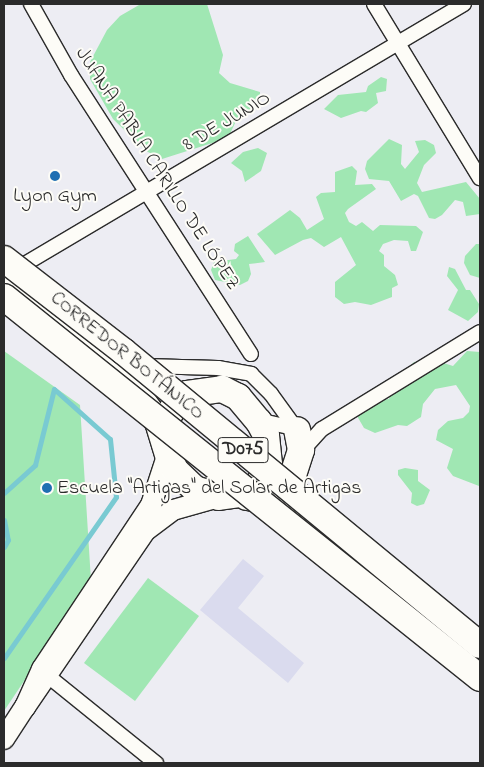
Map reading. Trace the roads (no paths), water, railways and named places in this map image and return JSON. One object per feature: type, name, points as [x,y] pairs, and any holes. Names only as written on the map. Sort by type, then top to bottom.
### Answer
[{"type":"highway","name":"D075","points":[[5,275],[126,365],[146,374],[222,389],[238,397],[258,420],[266,434],[284,503],[224,497],[201,492],[185,481],[167,448],[158,422],[122,373],[5,275]]},
{"type":"highway","name":"CORREDOR BOTÁNICO","points":[[5,275],[123,351],[480,645]]},
{"type":"highway","name":"CORREDOR BOTÁNICO","points":[[5,275],[480,678]]},
{"type":"highway","points":[[167,448],[166,421],[176,402],[188,394],[222,389]]},
{"type":"highway","points":[[307,437],[284,503],[480,662]]},
{"type":"highway","name":"D075","points":[[224,497],[259,484],[266,474],[270,454]]},
{"type":"street","name":"JUANA PABLA CARILLO DE LÓPEZ","points":[[31,4],[71,75],[251,354]]},
{"type":"street","points":[[374,4],[399,42],[480,178]]},
{"type":"street","name":"8 DE JUNIO","points":[[5,275],[147,193],[464,4]]},
{"type":"street","points":[[307,437],[480,332]]},
{"type":"street","points":[[126,365],[218,368],[251,374],[271,394],[307,437]]},
{"type":"street","points":[[258,420],[307,437]]},
{"type":"street","points":[[25,707],[42,669],[151,505],[167,448]]},
{"type":"street","points":[[4,739],[145,530],[173,510],[224,497]]},
{"type":"street","points":[[48,676],[156,763]]},
{"type":"waterway","points":[[4,493],[35,465],[54,389],[110,439],[116,497],[4,658]]},
{"type":"waterway","points":[[4,520],[8,540],[4,547]]},
{"type":"place","name":"Lyon Gym","points":[[55,176]]},
{"type":"place","name":"Escuela \"Artigas\" del Solar de Artigas","points":[[47,488]]}]
